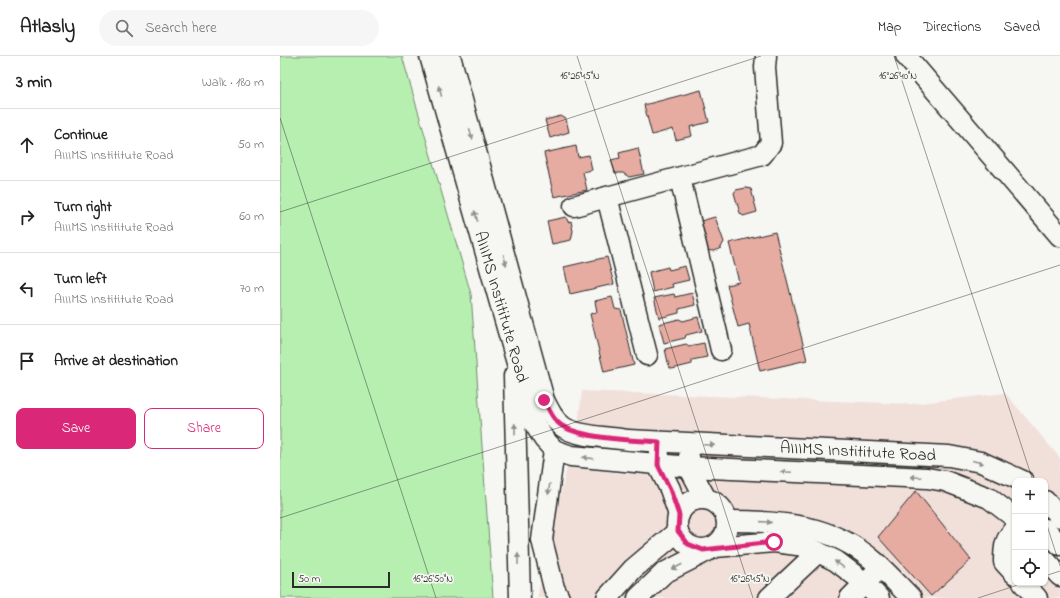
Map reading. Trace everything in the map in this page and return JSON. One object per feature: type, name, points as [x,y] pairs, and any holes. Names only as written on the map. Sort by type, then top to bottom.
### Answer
[{"type":"street","name":"AIIIMS Instititute Road","points":[[430,56],[534,423],[544,439],[554,450],[571,456],[688,468],[927,478],[945,481],[989,498],[1012,516]]},
{"type":"street","name":"AIIIMS Instititute Road","points":[[450,56],[544,400],[558,422],[563,427],[574,431],[628,440],[949,456],[981,462],[1016,478]]},
{"type":"street","points":[[574,206],[750,160],[762,155],[772,143],[765,67],[766,56]]},
{"type":"street","points":[[906,56],[1060,236]]},
{"type":"street","points":[[680,178],[721,350]]},
{"type":"street","points":[[607,197],[647,355]]},
{"type":"street","points":[[513,347],[520,598]]},
{"type":"street","points":[[659,442],[658,465],[670,489],[685,542],[695,548],[703,550],[715,547],[774,542],[805,546],[836,562],[865,584],[880,598]]},
{"type":"street","points":[[638,598],[664,573],[715,547],[724,538],[727,530],[727,522],[720,507],[706,499],[688,468],[689,444]]},
{"type":"street","points":[[554,450],[542,540],[554,588],[560,598]]},
{"type":"street","points":[[945,481],[949,456]]},
{"type":"street","points":[[607,598],[633,569],[679,523],[690,503],[706,499]]},
{"type":"street","points":[[1048,504],[1060,517]]},
{"type":"street","points":[[727,522],[773,522],[814,528],[833,535],[855,546],[881,567],[911,598]]},
{"type":"street","points":[[1012,532],[1006,539],[1004,562],[1012,571]]},
{"type":"street","points":[[1048,532],[1060,545]]},
{"type":"street","points":[[769,598],[818,552]]},
{"type":"street","points":[[1048,563],[1060,576]]},
{"type":"street","points":[[850,598],[881,567]]},
{"type":"street","points":[[1026,586],[1036,598]]},
{"type":"shaded area","points":[[582,391],[912,404],[1005,393],[1060,458],[1060,598],[537,598],[567,467],[629,474],[632,433],[578,425]]},
{"type":"green space","points":[[280,56],[402,56],[471,294],[493,598],[280,598]]},
{"type":"building","points":[[701,90],[709,122],[690,127],[692,136],[676,140],[673,129],[652,135],[644,105]]},
{"type":"building","points":[[561,116],[566,119],[569,132],[550,138],[545,120]]},
{"type":"building","points":[[576,146],[578,157],[589,155],[592,170],[583,172],[587,190],[554,197],[544,153]]},
{"type":"building","points":[[638,148],[644,174],[629,177],[623,173],[615,173],[611,160],[620,158],[619,153]]},
{"type":"building","points":[[746,188],[751,189],[757,212],[743,216],[740,213],[734,193],[736,190]]},
{"type":"building","points":[[566,217],[568,222],[571,221],[573,231],[571,240],[552,244],[547,221]]},
{"type":"building","points":[[715,217],[724,242],[720,249],[713,251],[705,250],[697,222]]},
{"type":"building","points":[[775,232],[807,360],[760,371],[749,324],[738,327],[727,285],[739,282],[729,243]]},
{"type":"building","points":[[607,257],[614,284],[570,294],[564,267]]},
{"type":"building","points":[[685,266],[689,280],[672,284],[673,287],[653,292],[649,272],[668,267],[669,270]]},
{"type":"building","points":[[692,293],[695,305],[679,309],[679,313],[659,318],[654,298],[674,294],[675,297]]},
{"type":"building","points":[[612,297],[615,309],[621,310],[634,365],[604,372],[590,314],[597,312],[595,301]]},
{"type":"building","points":[[698,317],[702,331],[686,335],[685,338],[664,343],[659,324],[679,319],[683,321]]},
{"type":"building","points":[[704,343],[707,357],[692,360],[692,364],[672,369],[669,367],[665,349],[686,344],[689,346]]},
{"type":"building","points":[[916,491],[971,560],[931,596],[878,537]]},
{"type":"route","points":[[544,400],[553,416],[563,427],[580,433],[628,440],[659,442],[658,465],[670,489],[679,515],[677,523],[678,531],[682,539],[688,544],[703,550],[715,547],[774,542]]}]
